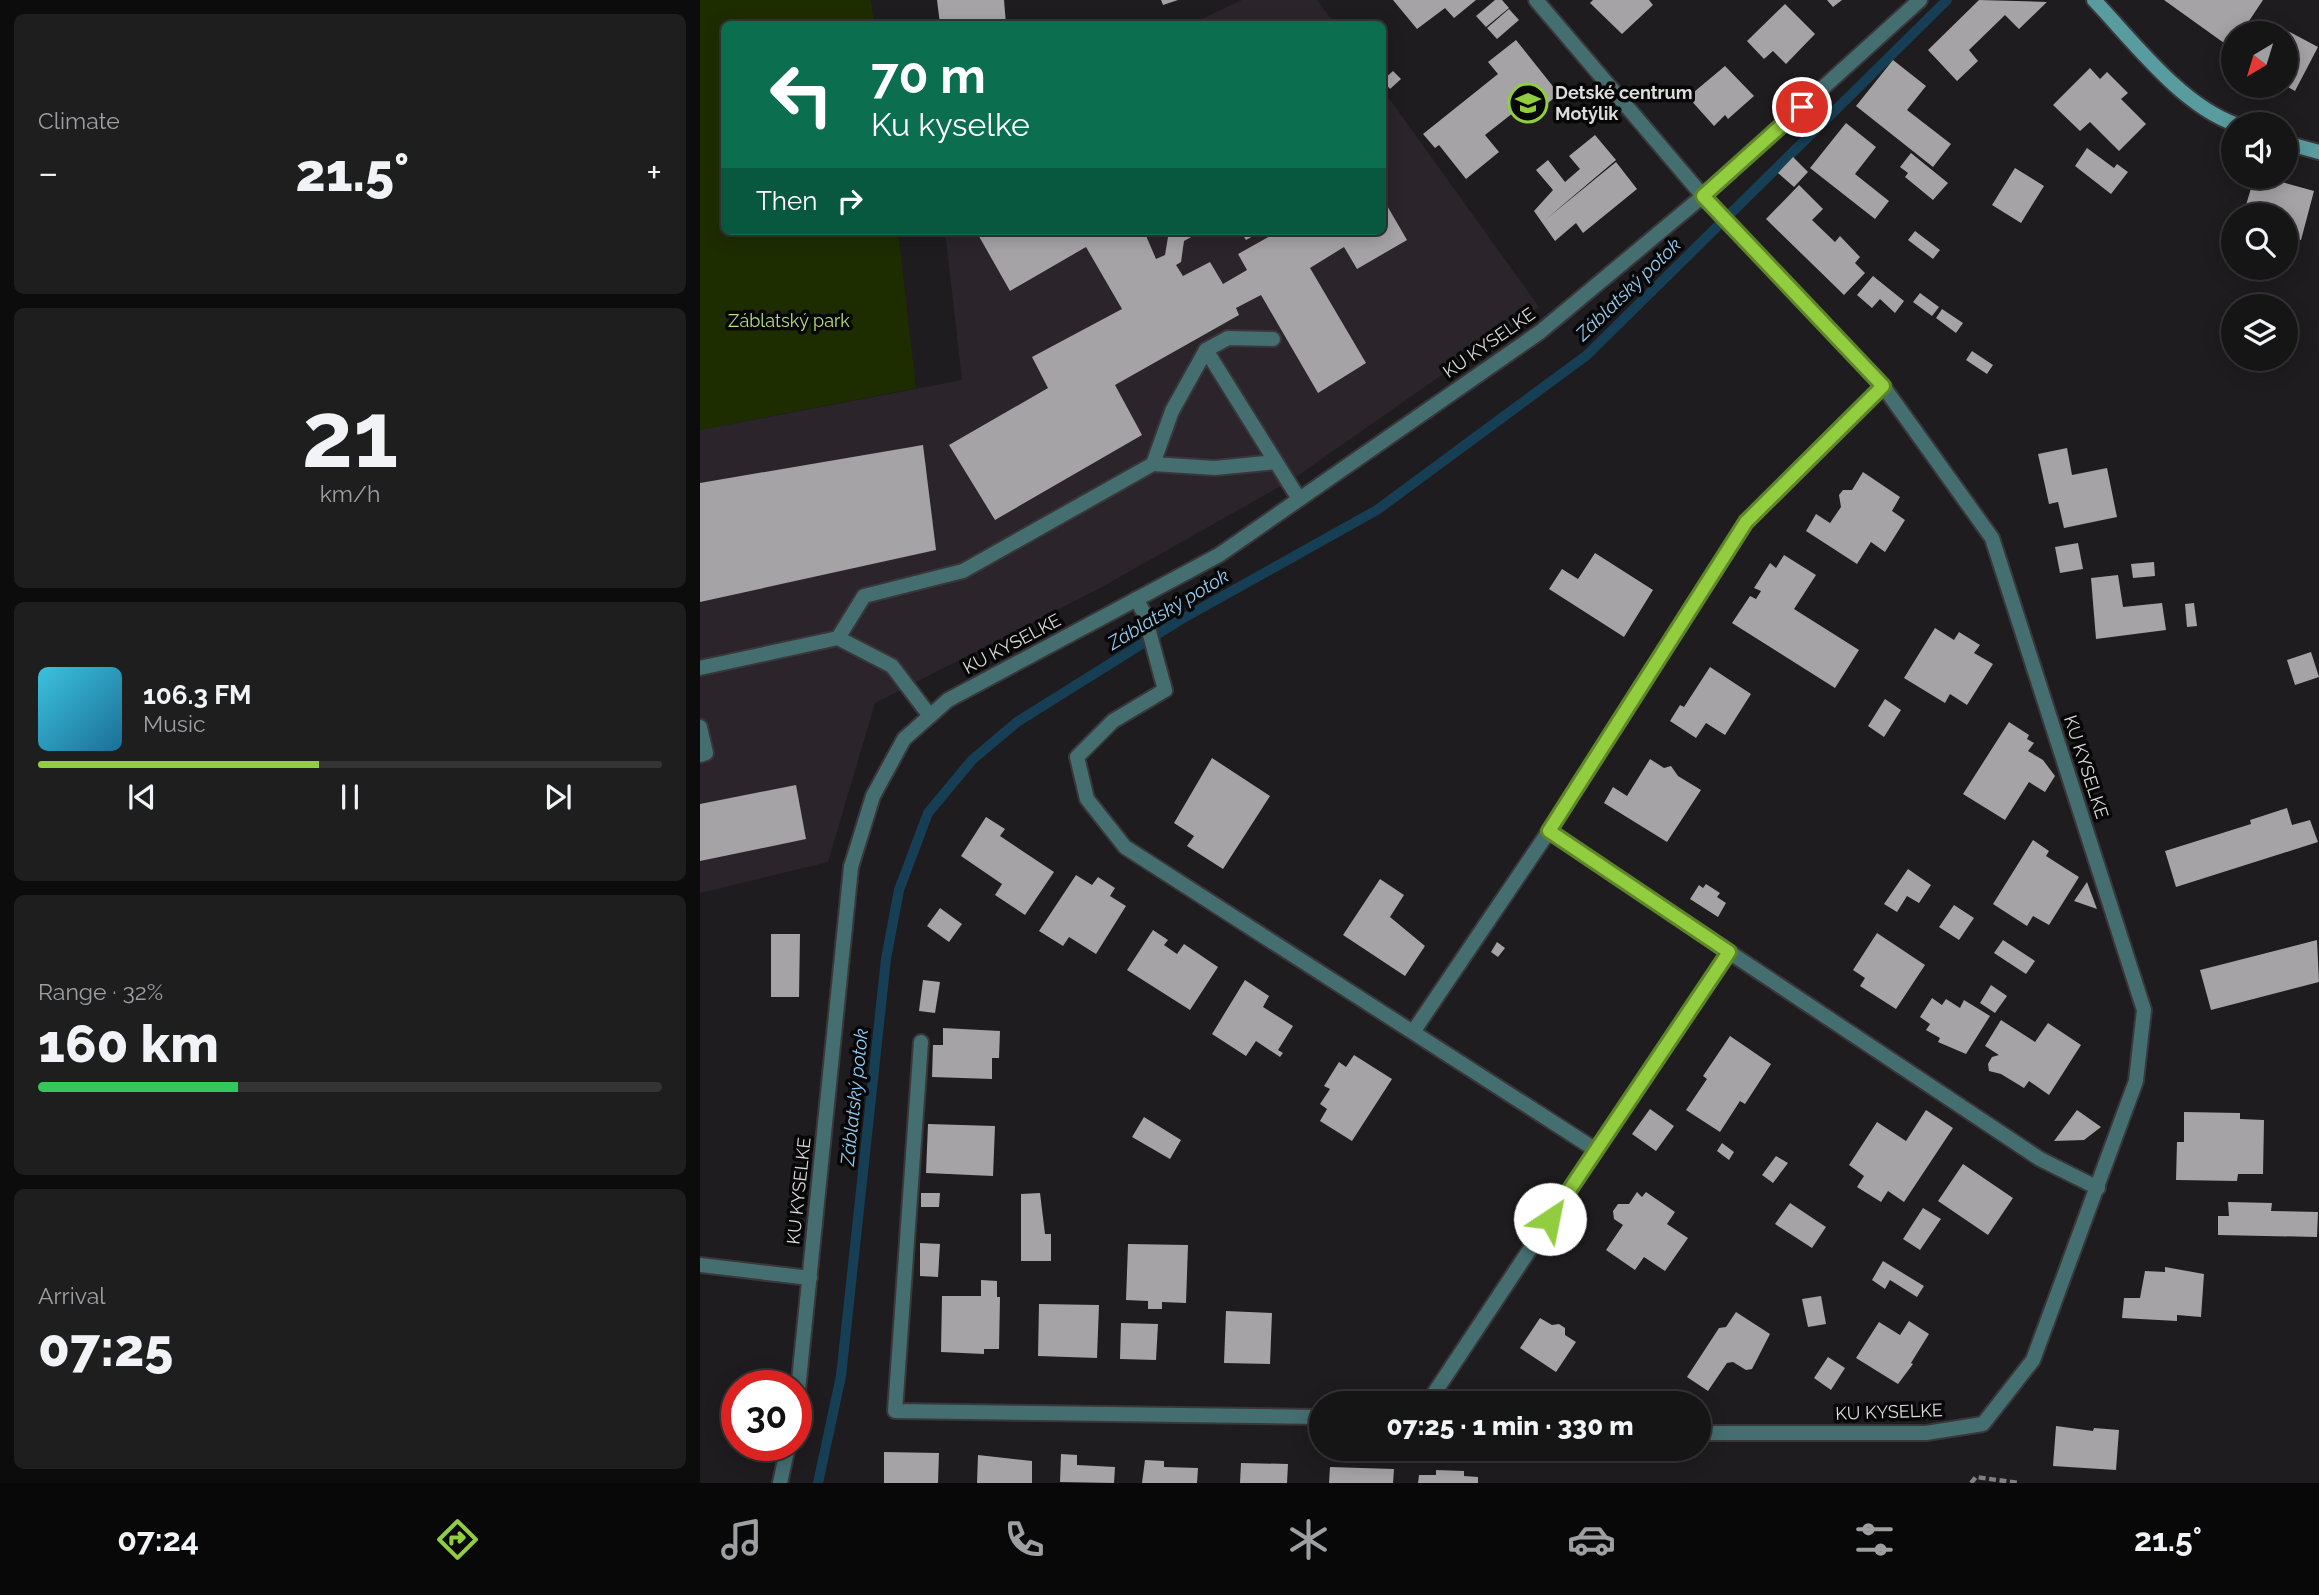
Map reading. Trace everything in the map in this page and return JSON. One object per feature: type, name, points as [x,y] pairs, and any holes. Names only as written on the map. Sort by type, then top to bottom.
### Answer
[{"type":"street","points":[[1536,0],[1703,196]]},
{"type":"street","name":"KU KYSELKE","points":[[800,1370],[851,867],[873,796],[904,739],[948,700],[1219,555],[1539,332],[1703,196],[1920,0]]},
{"type":"street","points":[[2094,0],[2183,91],[2221,120]]},
{"type":"street","points":[[2298,146],[2319,152]]},
{"type":"street","name":"KU KYSELKE","points":[[1703,196],[1883,386],[1992,538],[2144,1010],[2136,1081],[2033,1360],[1983,1424],[1926,1433],[1711,1433]]},
{"type":"street","points":[[1153,464],[1172,411],[1206,350],[1227,338],[1273,339]]},
{"type":"street","points":[[1206,350],[1299,499]]},
{"type":"street","points":[[1413,1032],[1549,831],[1746,522],[1883,386]]},
{"type":"street","points":[[838,638],[864,596],[963,571],[1153,464],[1215,468],[1276,462]]},
{"type":"street","points":[[1136,599],[1144,613],[1165,690],[1113,721],[1077,757],[1087,799],[1125,847],[1596,1150]]},
{"type":"street","points":[[700,668],[838,638],[892,666],[930,716]]},
{"type":"street","points":[[700,727],[706,753],[700,755]]},
{"type":"street","points":[[1549,831],[2039,1159],[2098,1188]]},
{"type":"street","points":[[1436,1391],[1729,952]]},
{"type":"street","points":[[921,1042],[895,1411],[1309,1417]]},
{"type":"street","points":[[700,1265],[810,1278]]},
{"type":"street","points":[[780,1483],[785,1461]]},
{"type":"path","points":[[1971,1483],[1976,1477],[2018,1483]]},
{"type":"shaded area","points":[[1242,0],[1317,0],[1333,21],[1197,21]]},
{"type":"shaded area","points":[[1386,94],[1539,307],[1293,479],[1102,587],[875,703],[828,862],[700,893],[700,430],[962,380],[945,235],[1386,235]]},
{"type":"green space","name":"Záblatský park","points":[[700,0],[871,0],[874,21],[721,21],[721,235],[898,235],[916,388],[700,430]]},
{"type":"building","points":[[937,0],[1004,0],[1006,21],[940,21]]},
{"type":"building","points":[[1161,0],[1178,0],[1163,5]]},
{"type":"building","points":[[1393,0],[1476,0],[1454,18],[1445,8],[1417,29]]},
{"type":"building","points":[[1495,0],[1502,0],[1509,8],[1486,27],[1476,16]]},
{"type":"building","points":[[1593,0],[1649,0],[1653,5],[1622,34],[1590,3]]},
{"type":"building","points":[[1827,0],[1842,0],[1833,7]]},
{"type":"building","points":[[1979,0],[2047,2],[2019,29],[2005,15],[1969,50],[1978,61],[1957,81],[1928,50]]},
{"type":"building","points":[[2164,0],[2263,0],[2249,21],[2221,21],[2221,41]]},
{"type":"building","points":[[1785,4],[1815,34],[1786,64],[1773,51],[1764,59],[1747,41]]},
{"type":"building","points":[[1509,9],[1519,20],[1497,39],[1487,28]]},
{"type":"building","points":[[2298,36],[2318,47],[2298,85]]},
{"type":"building","points":[[1516,40],[1559,94],[1532,116],[1523,105],[1485,135],[1499,152],[1466,179],[1439,145],[1435,148],[1423,134],[1498,74],[1488,62]]},
{"type":"building","points":[[1893,60],[1926,86],[1907,110],[1951,144],[1933,167],[1856,106]]},
{"type":"building","points":[[1725,66],[1754,96],[1728,119],[1725,115],[1714,126],[1688,97]]},
{"type":"building","points":[[2090,68],[2100,79],[2107,72],[2128,93],[2121,99],[2146,124],[2119,151],[2090,122],[2080,131],[2053,105]]},
{"type":"building","points":[[1393,71],[1401,79],[1390,89],[1386,84],[1386,77]]},
{"type":"building","points":[[1846,123],[1876,147],[1855,174],[1889,201],[1875,219],[1810,168]]},
{"type":"building","points":[[1595,135],[1616,160],[1545,220],[1616,162],[1637,189],[1583,233],[1576,223],[1555,241],[1534,211],[1553,190],[1536,170],[1548,160],[1565,182],[1580,169],[1569,156]]},
{"type":"building","points":[[2087,148],[2114,168],[2117,164],[2128,172],[2111,194],[2075,166]]},
{"type":"building","points":[[1911,153],[1948,183],[1933,200],[1905,177],[1908,173],[1900,167]]},
{"type":"building","points":[[1793,157],[1808,172],[1794,187],[1778,173]]},
{"type":"building","points":[[2015,168],[2044,186],[2021,223],[1992,205]]},
{"type":"building","points":[[1799,185],[1823,209],[1812,220],[1835,242],[1840,236],[1860,257],[1855,263],[1865,273],[1844,295],[1766,219]]},
{"type":"building","points":[[2298,187],[2314,191],[2301,240],[2298,239],[2298,203],[2247,203],[2251,189],[2298,189]]},
{"type":"building","points":[[1386,204],[1407,240],[1357,269],[1344,247],[1310,268],[1366,363],[1318,393],[1261,295],[1236,308],[1239,315],[1115,385],[1142,435],[995,520],[949,445],[1048,388],[1032,357],[1122,309],[1086,247],[1010,291],[978,235],[1146,235],[1156,259],[1165,255],[1168,235],[1195,235],[1184,241],[1181,262],[1176,265],[1183,276],[1210,262],[1223,284],[1247,270],[1238,254],[1272,235],[1386,235]]},
{"type":"building","points":[[1915,231],[1940,250],[1933,259],[1908,240]]},
{"type":"building","points":[[1873,276],[1904,301],[1895,313],[1880,299],[1872,308],[1857,295]]},
{"type":"building","points":[[1920,293],[1939,307],[1932,316],[1913,302]]},
{"type":"building","points":[[1942,309],[1963,323],[1956,333],[1936,318]]},
{"type":"building","points":[[1972,351],[1993,365],[1987,374],[1966,360]]},
{"type":"building","points":[[923,445],[936,550],[700,602],[700,483]]},
{"type":"building","points":[[2067,448],[2072,475],[2107,468],[2117,517],[2064,528],[2058,502],[2049,504],[2038,454]]},
{"type":"building","points":[[1863,472],[1900,497],[1892,511],[1905,520],[1885,552],[1871,542],[1857,564],[1806,531],[1816,514],[1830,523],[1841,507],[1839,495],[1843,490],[1852,490]]},
{"type":"building","points":[[2078,543],[2083,569],[2060,573],[2055,547]]},
{"type":"building","points":[[1595,553],[1653,590],[1624,637],[1549,589],[1562,569],[1578,579]]},
{"type":"building","points":[[1784,555],[1816,575],[1794,609],[1859,650],[1835,688],[1732,623],[1750,596],[1756,599],[1761,591],[1754,588],[1770,563],[1776,568]]},
{"type":"building","points":[[2154,562],[2155,576],[2133,578],[2131,564]]},
{"type":"building","points":[[2118,575],[2123,607],[2162,603],[2166,630],[2096,639],[2091,578]]},
{"type":"building","points":[[2194,603],[2197,626],[2187,627],[2185,604]]},
{"type":"building","points":[[1935,628],[1954,640],[1959,632],[1980,645],[1974,653],[1993,664],[1967,705],[1950,694],[1945,703],[1904,678]]},
{"type":"building","points":[[2311,652],[2319,677],[2295,685],[2287,660]]},
{"type":"building","points":[[1710,667],[1751,694],[1725,735],[1706,723],[1696,738],[1670,721],[1680,705],[1684,707]]},
{"type":"building","points":[[1885,699],[1901,710],[1884,737],[1868,726]]},
{"type":"building","points":[[2009,722],[2029,735],[2027,739],[2034,743],[2028,751],[2043,760],[2055,776],[2045,792],[2029,782],[2005,820],[1963,794]]},
{"type":"building","points":[[1212,758],[1270,796],[1223,869],[1187,846],[1194,836],[1174,823]]},
{"type":"building","points":[[1650,759],[1664,768],[1671,766],[1678,776],[1701,790],[1667,842],[1604,803],[1613,787],[1627,796]]},
{"type":"building","points":[[796,785],[806,839],[700,861],[700,804]]},
{"type":"building","points":[[2287,808],[2292,825],[2310,820],[2318,842],[2176,887],[2165,851],[2251,824],[2250,820]]},
{"type":"building","points":[[986,817],[1005,829],[1000,836],[1054,872],[1025,915],[995,895],[1002,884],[961,856]]},
{"type":"building","points":[[2033,840],[2049,851],[2046,856],[2079,877],[2049,925],[2033,916],[2027,926],[1993,904]]},
{"type":"building","points":[[1908,869],[1931,885],[1919,903],[1907,896],[1897,912],[1884,904]]},
{"type":"building","points":[[1076,875],[1092,885],[1098,877],[1115,888],[1110,896],[1126,906],[1096,954],[1069,937],[1063,946],[1039,931]]},
{"type":"building","points":[[1380,879],[1404,895],[1390,917],[1425,946],[1405,976],[1343,935]]},
{"type":"building","points":[[2087,882],[2097,909],[2074,901]]},
{"type":"building","points":[[1706,884],[1720,893],[1717,897],[1726,903],[1718,917],[1690,899],[1699,885],[1703,888]]},
{"type":"building","points":[[1954,905],[1974,918],[1959,940],[1939,927]]},
{"type":"building","points":[[940,908],[962,924],[949,942],[927,926]]},
{"type":"building","points":[[1153,930],[1168,940],[1164,945],[1177,954],[1184,944],[1218,967],[1190,1010],[1127,970]]},
{"type":"building","points":[[1877,933],[1925,965],[1896,1009],[1860,986],[1865,978],[1853,970]]},
{"type":"building","points":[[771,934],[800,934],[799,997],[771,997]]},
{"type":"building","points":[[2003,940],[2035,961],[2026,974],[1994,953]]},
{"type":"building","points":[[2317,940],[2319,982],[2211,1010],[2200,970]]},
{"type":"building","points":[[1497,942],[1505,948],[1498,957],[1491,952]]},
{"type":"building","points":[[923,980],[940,982],[935,1013],[919,1011]]},
{"type":"building","points":[[1245,980],[1269,996],[1263,1007],[1293,1026],[1278,1050],[1283,1053],[1280,1057],[1256,1041],[1246,1056],[1212,1034]]},
{"type":"building","points":[[1991,985],[2007,996],[1995,1013],[1980,1003]]},
{"type":"building","points":[[1932,998],[1942,1005],[1946,999],[1960,1008],[1964,1000],[1990,1016],[1966,1054],[1938,1042],[1940,1038],[1926,1030],[1930,1024],[1920,1017]]},
{"type":"building","points":[[2001,1020],[2035,1042],[2048,1023],[2081,1045],[2049,1095],[2029,1081],[2024,1088],[2001,1074],[1989,1071],[1988,1064],[1992,1057],[1999,1055],[1985,1046]]},
{"type":"building","points":[[943,1028],[1000,1031],[999,1058],[992,1058],[992,1079],[932,1077],[933,1045],[943,1045]]},
{"type":"building","points":[[1730,1036],[1771,1064],[1745,1104],[1740,1101],[1720,1132],[1686,1110],[1707,1079],[1703,1076]]},
{"type":"building","points":[[1354,1055],[1392,1079],[1352,1141],[1320,1121],[1327,1109],[1320,1104],[1330,1089],[1324,1086],[1339,1062],[1346,1067]]},
{"type":"building","points":[[1650,1109],[1674,1126],[1656,1151],[1632,1134]]},
{"type":"building","points":[[1926,1110],[1953,1128],[1904,1202],[1888,1191],[1881,1202],[1857,1187],[1864,1176],[1849,1165],[1877,1122],[1906,1141]]},
{"type":"building","points":[[2077,1110],[2101,1127],[2084,1140],[2054,1141]]},
{"type":"building","points":[[2184,1112],[2240,1113],[2240,1119],[2264,1120],[2263,1174],[2238,1174],[2237,1181],[2176,1180],[2177,1142],[2184,1142]]},
{"type":"building","points":[[1144,1117],[1181,1140],[1170,1159],[1132,1137]]},
{"type":"building","points":[[928,1124],[995,1126],[993,1176],[926,1173]]},
{"type":"building","points":[[1722,1143],[1734,1152],[1729,1160],[1717,1151]]},
{"type":"building","points":[[1776,1156],[1788,1163],[1773,1183],[1762,1175]]},
{"type":"building","points":[[1963,1164],[2013,1198],[1988,1235],[1938,1201]]},
{"type":"building","points":[[1637,1192],[1642,1197],[1646,1192],[1675,1212],[1667,1224],[1688,1238],[1665,1271],[1644,1257],[1635,1270],[1606,1250],[1623,1225],[1614,1219],[1613,1211],[1618,1204],[1629,1204]]},
{"type":"building","points":[[921,1193],[940,1193],[939,1207],[921,1207]]},
{"type":"building","points":[[1040,1193],[1045,1234],[1051,1234],[1051,1261],[1021,1261],[1021,1194]]},
{"type":"building","points":[[2228,1202],[2272,1203],[2271,1211],[2318,1212],[2317,1237],[2218,1235],[2218,1216],[2229,1216]]},
{"type":"building","points":[[1790,1203],[1826,1227],[1812,1248],[1775,1224]]},
{"type":"building","points":[[1923,1208],[1941,1219],[1920,1250],[1903,1239]]},
{"type":"building","points":[[920,1243],[940,1244],[938,1277],[920,1276]]},
{"type":"building","points":[[1128,1244],[1188,1245],[1186,1303],[1162,1302],[1162,1309],[1148,1309],[1148,1301],[1126,1300]]},
{"type":"building","points":[[1883,1261],[1924,1286],[1917,1297],[1890,1280],[1885,1289],[1872,1280]]},
{"type":"building","points":[[2165,1267],[2204,1274],[2201,1317],[2177,1315],[2177,1321],[2122,1318],[2124,1298],[2140,1298],[2145,1271],[2165,1272]]},
{"type":"building","points":[[981,1280],[997,1281],[997,1297],[1000,1297],[999,1349],[984,1349],[984,1354],[941,1352],[942,1296],[981,1296]]},
{"type":"building","points":[[1821,1296],[1826,1324],[1808,1327],[1802,1299]]},
{"type":"building","points":[[1039,1304],[1099,1305],[1097,1358],[1038,1356]]},
{"type":"building","points":[[1226,1311],[1272,1313],[1270,1364],[1224,1363]]},
{"type":"building","points":[[1736,1312],[1770,1334],[1752,1369],[1746,1370],[1733,1362],[1727,1363],[1708,1391],[1687,1377],[1719,1328],[1726,1327]]},
{"type":"building","points":[[1540,1318],[1565,1328],[1565,1335],[1576,1342],[1556,1372],[1520,1348]]},
{"type":"building","points":[[1909,1321],[1929,1334],[1911,1363],[1913,1364],[1898,1384],[1856,1358],[1879,1322],[1900,1335]]},
{"type":"building","points":[[1121,1323],[1158,1324],[1156,1360],[1120,1359]]},
{"type":"building","points":[[1828,1357],[1845,1368],[1831,1390],[1814,1378]]},
{"type":"building","points":[[2056,1426],[2093,1431],[2094,1428],[2119,1430],[2116,1470],[2053,1466]]},
{"type":"building","points":[[884,1452],[939,1453],[938,1483],[884,1483]]},
{"type":"building","points":[[1061,1454],[1077,1455],[1077,1465],[1115,1467],[1114,1483],[1060,1482]]},
{"type":"building","points":[[978,1455],[1032,1461],[1032,1483],[977,1483]]},
{"type":"building","points":[[1145,1460],[1164,1461],[1164,1467],[1198,1468],[1197,1483],[1142,1483]]},
{"type":"building","points":[[1241,1463],[1288,1464],[1287,1483],[1240,1483]]},
{"type":"building","points":[[1330,1467],[1394,1469],[1393,1483],[1329,1483]]},
{"type":"building","points":[[1436,1470],[1464,1471],[1464,1476],[1478,1477],[1478,1483],[1418,1483],[1419,1475],[1436,1475]]},
{"type":"waterway","name":"Záblatský potok","points":[[818,1483],[841,1376],[886,959],[899,890],[928,813],[972,760],[1017,722],[1180,620],[1377,510],[1587,355],[1947,0]]},
{"type":"place","name":"Detské centrum Motýlik","points":[[1528,103]]},
{"type":"route","points":[[1550,1219],[1729,952],[1549,831],[1746,522],[1883,386],[1703,196],[1802,107]]}]
